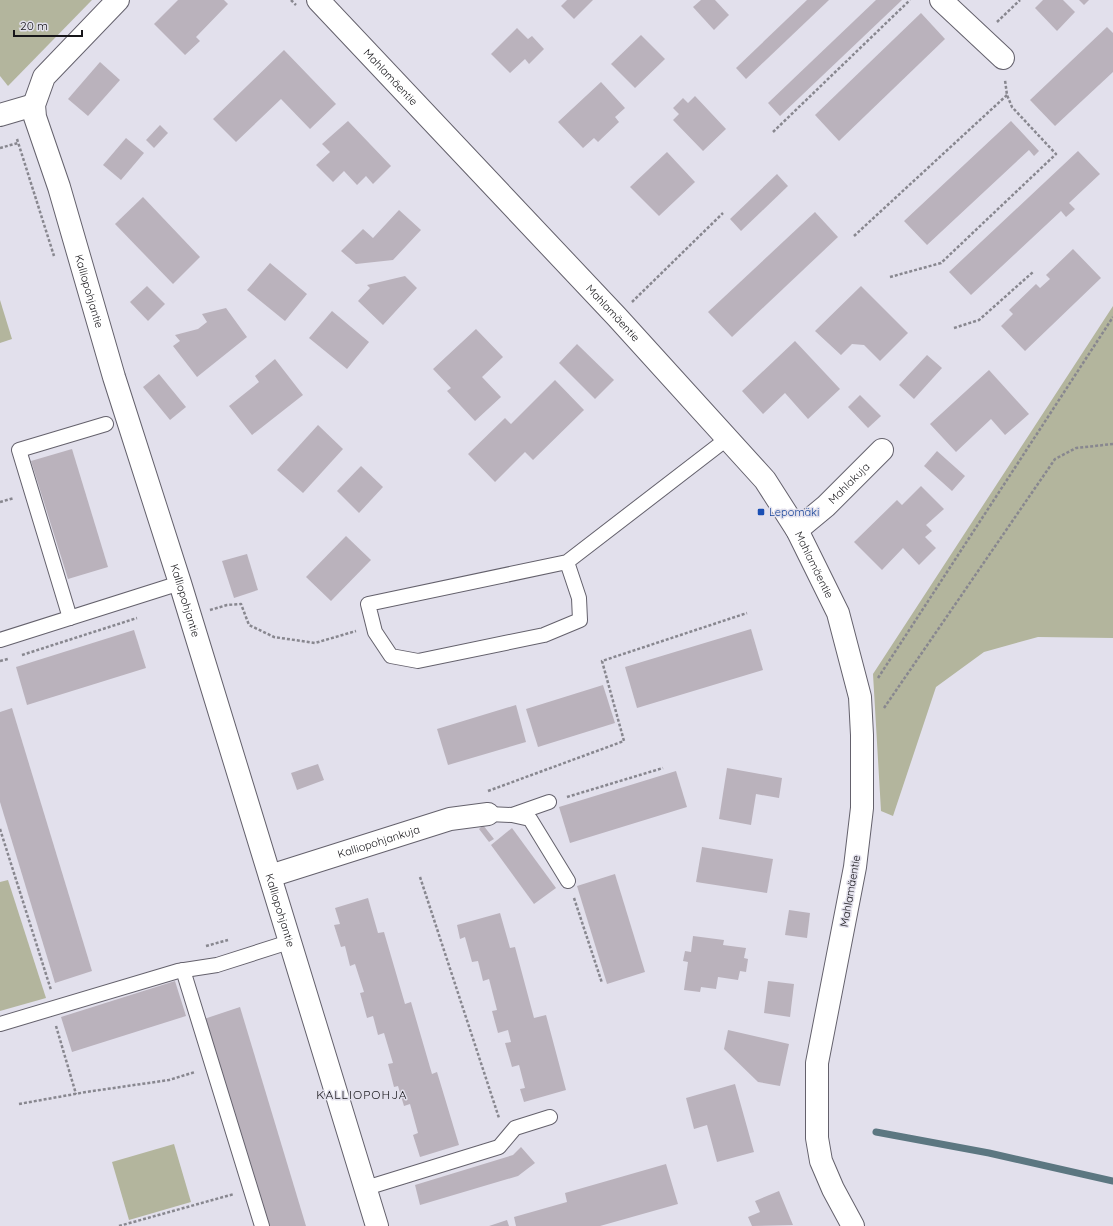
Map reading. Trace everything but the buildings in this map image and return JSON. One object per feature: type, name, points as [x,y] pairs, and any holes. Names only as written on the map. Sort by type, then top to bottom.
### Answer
[{"type":"street","name":"Kalliopohjantie","points":[[118,0],[44,77],[34,105],[35,118],[59,186],[114,377],[180,583],[289,942],[378,1226]]},
{"type":"street","points":[[941,0],[1003,58]]},
{"type":"street","name":"Mahlamäentie","points":[[310,5],[617,317],[728,438],[764,480],[797,530],[838,613],[860,697],[862,735],[862,808],[855,867],[817,1063],[817,1138],[821,1161],[833,1189],[853,1226]]},
{"type":"street","points":[[0,115],[34,105]]},
{"type":"street","name":"Mahlakuja","points":[[797,530],[826,506],[882,450]]},
{"type":"street","name":"Kalliopohjankuja","points":[[270,876],[450,819],[488,814]]},
{"type":"lane","points":[[70,618],[19,450],[106,424]]},
{"type":"lane","points":[[568,562],[579,598],[580,620],[544,635],[418,661],[391,656],[375,632],[368,604],[568,562],[728,438]]},
{"type":"lane","points":[[0,640],[180,583]]},
{"type":"lane","points":[[512,815],[549,802]]},
{"type":"lane","points":[[488,814],[512,815],[530,819],[568,881]]},
{"type":"lane","points":[[0,1024],[183,970],[217,965],[289,942]]},
{"type":"lane","points":[[183,970],[262,1226]]},
{"type":"lane","points":[[366,1188],[499,1147],[515,1128],[550,1117]]},
{"type":"path","points":[[291,0],[310,5]]},
{"type":"path","points":[[773,132],[910,0]]},
{"type":"path","points":[[982,38],[1020,0]]},
{"type":"path","points":[[890,277],[941,263],[1056,154],[1012,107],[1007,95],[1003,58]]},
{"type":"path","points":[[854,236],[1007,95]]},
{"type":"path","points":[[0,148],[18,143]]},
{"type":"path","points":[[617,317],[723,213]]},
{"type":"path","points":[[954,328],[979,320],[1033,272]]},
{"type":"path","points":[[860,697],[882,675],[1113,317]]},
{"type":"path","points":[[862,735],[896,694],[1055,459],[1076,448],[1113,444]]},
{"type":"path","points":[[227,605],[241,604],[249,625],[274,637],[315,643],[374,626]]},
{"type":"path","points":[[486,792],[624,741],[602,661],[747,614]]},
{"type":"path","points":[[0,661],[143,616]]},
{"type":"path","points":[[549,802],[663,768]]},
{"type":"path","points":[[0,829],[50,990]]},
{"type":"path","points":[[420,877],[506,1139]]},
{"type":"path","points":[[568,881],[602,983]]},
{"type":"path","points":[[19,1104],[86,1092],[169,1080],[213,1067]]},
{"type":"path","points":[[119,1226],[251,1189]]},
{"type":"green space","points":[[0,0],[92,0],[8,86],[0,76]]},
{"type":"green space","points":[[0,300],[12,339],[0,343]]},
{"type":"green space","points":[[1113,306],[1113,638],[1038,637],[984,652],[936,687],[893,816],[881,811],[873,674]]},
{"type":"green space","points":[[8,880],[46,998],[0,1011],[0,882]]},
{"type":"green space","points":[[174,1144],[191,1202],[129,1220],[112,1162]]},
{"type":"waterway","points":[[876,1132],[989,1153],[1113,1181]]},
{"type":"place","name":"Lepomäki","points":[[761,512]]},
{"type":"district","name":"KALLIOPOHJA","points":[[362,1094]]}]
